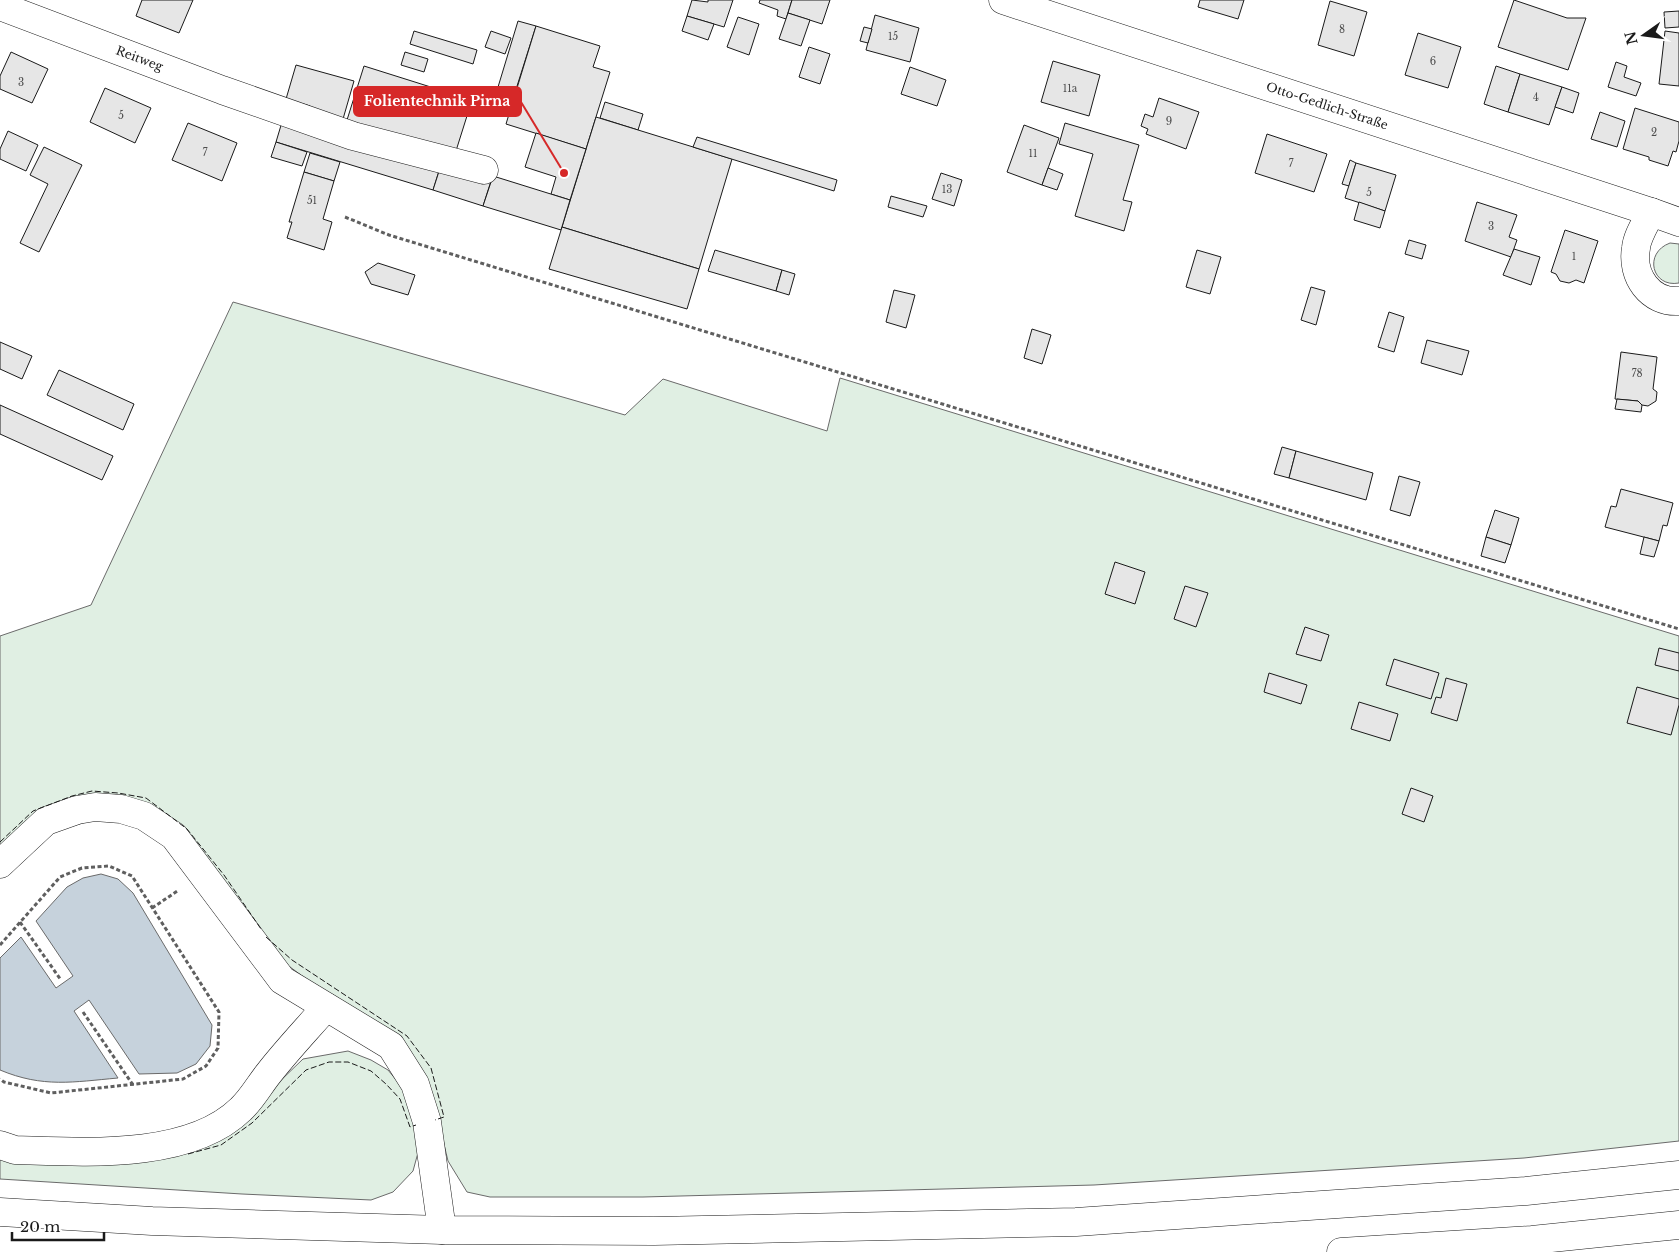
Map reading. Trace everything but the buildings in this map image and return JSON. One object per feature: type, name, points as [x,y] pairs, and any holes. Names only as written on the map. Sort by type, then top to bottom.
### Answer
[{"type":"main road","name":"Otto-Gedlich-Straße","points":[[1003,0],[1679,222]]},
{"type":"main road","name":"Reitweg","points":[[0,6],[222,90],[353,136],[484,170]]},
{"type":"main road","points":[[1651,212],[1636,246],[1637,273],[1651,293],[1662,300],[1679,301]]},
{"type":"main road","points":[[0,864],[46,821],[77,810],[95,807],[112,808],[144,816],[174,836],[282,980],[391,1046],[415,1084],[427,1122],[442,1230]]},
{"type":"main road","points":[[0,1145],[15,1150],[118,1151],[183,1142],[215,1129],[242,1109],[270,1072],[326,1007]]},
{"type":"main road","points":[[0,1212],[152,1221],[442,1230],[654,1231],[1076,1222],[1526,1190],[1679,1175]]},
{"type":"main road","points":[[1341,1252],[1532,1240],[1679,1225]]},
{"type":"path","points":[[345,217],[389,235],[1679,629]]},
{"type":"path","points":[[0,945],[60,877],[82,868],[109,866],[132,876],[219,1012],[218,1048],[206,1066],[183,1079],[51,1093],[4,1082],[0,1079]]},
{"type":"path","points":[[20,922],[61,980]]},
{"type":"path","points":[[83,1012],[133,1085]]},
{"type":"green space","points":[[1670,243],[1679,244],[1679,283],[1670,283],[1662,280],[1654,269],[1656,254]]},
{"type":"green space","points":[[233,302],[625,415],[663,379],[827,431],[840,378],[1679,636],[1679,1141],[1524,1158],[1094,1185],[643,1197],[490,1197],[467,1192],[448,1161],[438,1119],[337,1002],[262,946],[145,804],[0,848],[0,636],[91,605]]},
{"type":"green space","points":[[348,1051],[371,1060],[388,1070],[402,1087],[417,1125],[419,1149],[413,1171],[393,1192],[371,1200],[0,1179],[0,1155],[217,1142],[245,1124],[277,1084],[303,1059]]},
{"type":"shaded area","points":[[101,874],[118,879],[133,893],[212,1025],[210,1046],[196,1064],[177,1073],[139,1074],[89,1000],[74,1011],[118,1078],[58,1082],[30,1079],[0,1070],[0,958],[21,937],[56,988],[73,976],[36,921],[67,887],[83,878]]},
{"type":"fence","points":[[0,842],[33,811],[72,796],[92,791],[146,798],[187,829],[224,875],[261,929]]},
{"type":"fence","points":[[266,937],[292,960],[407,1036],[431,1068],[444,1117],[435,1120]]},
{"type":"fence","points":[[188,1154],[221,1145],[252,1123],[306,1070],[329,1062],[348,1062],[371,1071],[400,1099],[410,1127],[416,1125]]},
{"type":"place","name":"Folientechnik Pirna","points":[[564,173]]}]
